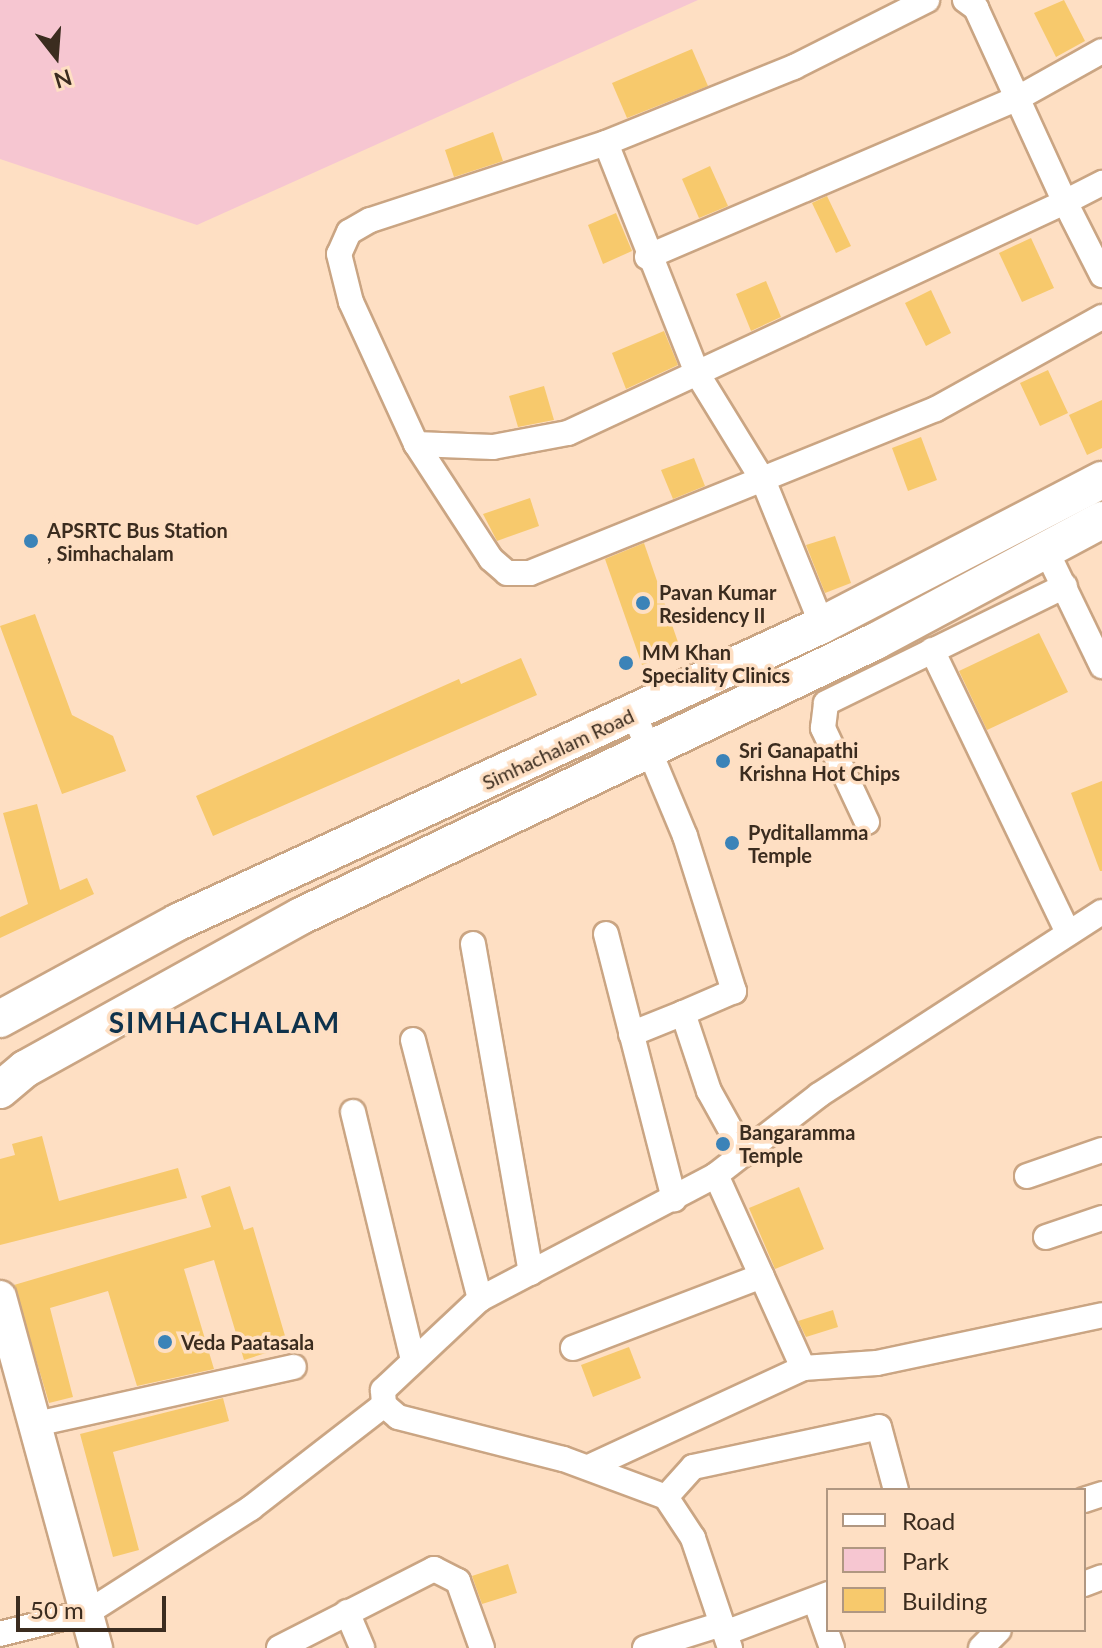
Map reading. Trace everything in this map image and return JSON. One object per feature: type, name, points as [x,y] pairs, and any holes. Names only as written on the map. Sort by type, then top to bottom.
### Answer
[{"type":"main road","name":"Simhachalam Road","points":[[6,1016],[178,922],[822,625],[1039,534],[1102,480]]},
{"type":"main road","points":[[0,1090],[200,971],[649,746],[876,641],[1039,534],[1102,520]]},
{"type":"main road","points":[[178,922],[200,971]]},
{"type":"street","points":[[927,0],[794,67],[606,143],[370,220],[349,232],[339,254],[351,302],[416,444],[491,559],[507,573],[530,573],[764,482],[936,409],[1102,317]]},
{"type":"street","points":[[965,0],[976,8],[1102,275]]},
{"type":"street","points":[[647,257],[1018,98],[1102,51]]},
{"type":"street","points":[[606,143],[647,257],[697,373],[764,482],[822,625]]},
{"type":"street","points":[[416,444],[533,444],[697,373],[1102,183]]},
{"type":"street","points":[[1039,534],[1102,666]]},
{"type":"street","points":[[867,822],[821,714],[826,703],[1065,586]]},
{"type":"street","points":[[932,650],[1068,933]]},
{"type":"street","points":[[631,1034],[734,991],[649,746],[634,714]]},
{"type":"street","points":[[384,1405],[383,1390],[480,1299],[716,1175],[831,1087],[1102,912]]},
{"type":"street","points":[[606,934],[674,1199]]},
{"type":"street","points":[[473,944],[531,1273]]},
{"type":"street","points":[[683,1013],[709,1091],[744,1154]]},
{"type":"street","points":[[413,1040],[480,1299]]},
{"type":"street","points":[[353,1112],[413,1360]]},
{"type":"street","points":[[1027,1176],[1102,1150]]},
{"type":"street","points":[[716,1175],[803,1368]]},
{"type":"street","points":[[1046,1237],[1102,1218]]},
{"type":"street","points":[[573,1348],[762,1276]]},
{"type":"street","points":[[0,1297],[90,1611],[96,1648]]},
{"type":"street","points":[[589,1467],[803,1368],[877,1363],[1102,1315]]},
{"type":"street","points":[[36,1424],[294,1367]]},
{"type":"street","points":[[384,1405],[423,1425],[589,1467],[666,1497],[693,1538],[726,1635]]},
{"type":"street","points":[[0,1634],[90,1611],[251,1508],[384,1405]]},
{"type":"street","points":[[666,1497],[693,1467],[879,1427],[895,1488]]},
{"type":"street","points":[[279,1648],[417,1575],[448,1571],[458,1581],[482,1648]]},
{"type":"street","points":[[645,1648],[726,1635],[822,1597],[826,1617]]},
{"type":"street","points":[[347,1612],[362,1648]]},
{"type":"street","points":[[981,1648],[997,1632]]},
{"type":"green space","points":[[0,0],[698,0],[197,225],[0,159]]},
{"type":"building","points":[[1064,0],[1085,41],[1056,57],[1034,13]]},
{"type":"building","points":[[692,49],[708,86],[627,118],[612,83]]},
{"type":"building","points":[[493,132],[503,161],[454,177],[445,150]]},
{"type":"building","points":[[710,166],[728,206],[699,218],[682,179]]},
{"type":"building","points":[[827,196],[851,246],[836,253],[812,203]]},
{"type":"building","points":[[616,213],[632,251],[603,264],[588,225]]},
{"type":"building","points":[[1031,238],[1054,288],[1022,302],[999,253]]},
{"type":"building","points":[[766,281],[781,317],[751,331],[736,294]]},
{"type":"building","points":[[931,290],[951,333],[926,346],[905,303]]},
{"type":"building","points":[[664,331],[678,365],[626,389],[612,353]]},
{"type":"building","points":[[1048,370],[1068,413],[1040,426],[1020,383]]},
{"type":"building","points":[[544,386],[554,420],[518,427],[509,396]]},
{"type":"building","points":[[1102,400],[1102,448],[1087,455],[1069,415]]},
{"type":"building","points":[[921,437],[937,480],[908,491],[892,448]]},
{"type":"building","points":[[694,458],[705,486],[673,499],[661,470]]},
{"type":"building","points":[[530,498],[539,526],[497,541],[483,514]]},
{"type":"building","points":[[835,536],[851,583],[825,593],[806,545]]},
{"type":"building","name":"Pavan Kumar Residency II","points":[[644,543],[681,651],[642,665],[605,559]]},
{"type":"building","points":[[35,614],[72,715],[113,736],[126,771],[62,794],[0,626]]},
{"type":"building","points":[[1039,633],[1068,692],[987,730],[959,671]]},
{"type":"building","points":[[521,658],[537,695],[213,836],[196,796],[459,679],[461,684]]},
{"type":"building","points":[[1102,781],[1102,871],[1100,871],[1071,793]]},
{"type":"building","points":[[37,804],[60,890],[87,878],[94,894],[0,938],[0,917],[28,904],[3,813]]},
{"type":"building","points":[[42,1136],[59,1201],[178,1168],[187,1198],[0,1245],[0,1159],[15,1155],[12,1144]]},
{"type":"building","points":[[230,1186],[244,1230],[253,1227],[288,1346],[244,1360],[214,1260],[184,1269],[214,1369],[137,1386],[108,1291],[50,1308],[73,1397],[49,1403],[14,1285],[211,1227],[201,1196]]},
{"type":"building","points":[[799,1187],[824,1249],[775,1269],[749,1208]]},
{"type":"building","points":[[833,1310],[838,1327],[806,1337],[798,1321]]},
{"type":"building","points":[[629,1347],[641,1378],[593,1397],[581,1365]]},
{"type":"building","points":[[223,1398],[229,1421],[113,1452],[139,1550],[113,1557],[80,1434]]},
{"type":"building","points":[[508,1564],[517,1593],[482,1604],[472,1576]]},
{"type":"place","name":"APSRTC Bus Station , Simhachalam","points":[[31,541]]},
{"type":"place","name":"Pavan Kumar Residency II","points":[[643,603]]},
{"type":"place","name":"MM Khan Speciality Clinics","points":[[626,663]]},
{"type":"place","name":"Sri Ganapathi Krishna Hot Chips","points":[[723,761]]},
{"type":"place","name":"Pyditallamma Temple","points":[[732,843]]},
{"type":"place","name":"Bangaramma Temple","points":[[723,1144]]},
{"type":"place","name":"Veda Paatasala","points":[[165,1342]]},
{"type":"district","name":"SIMHACHALAM","points":[[225,1022]]}]
